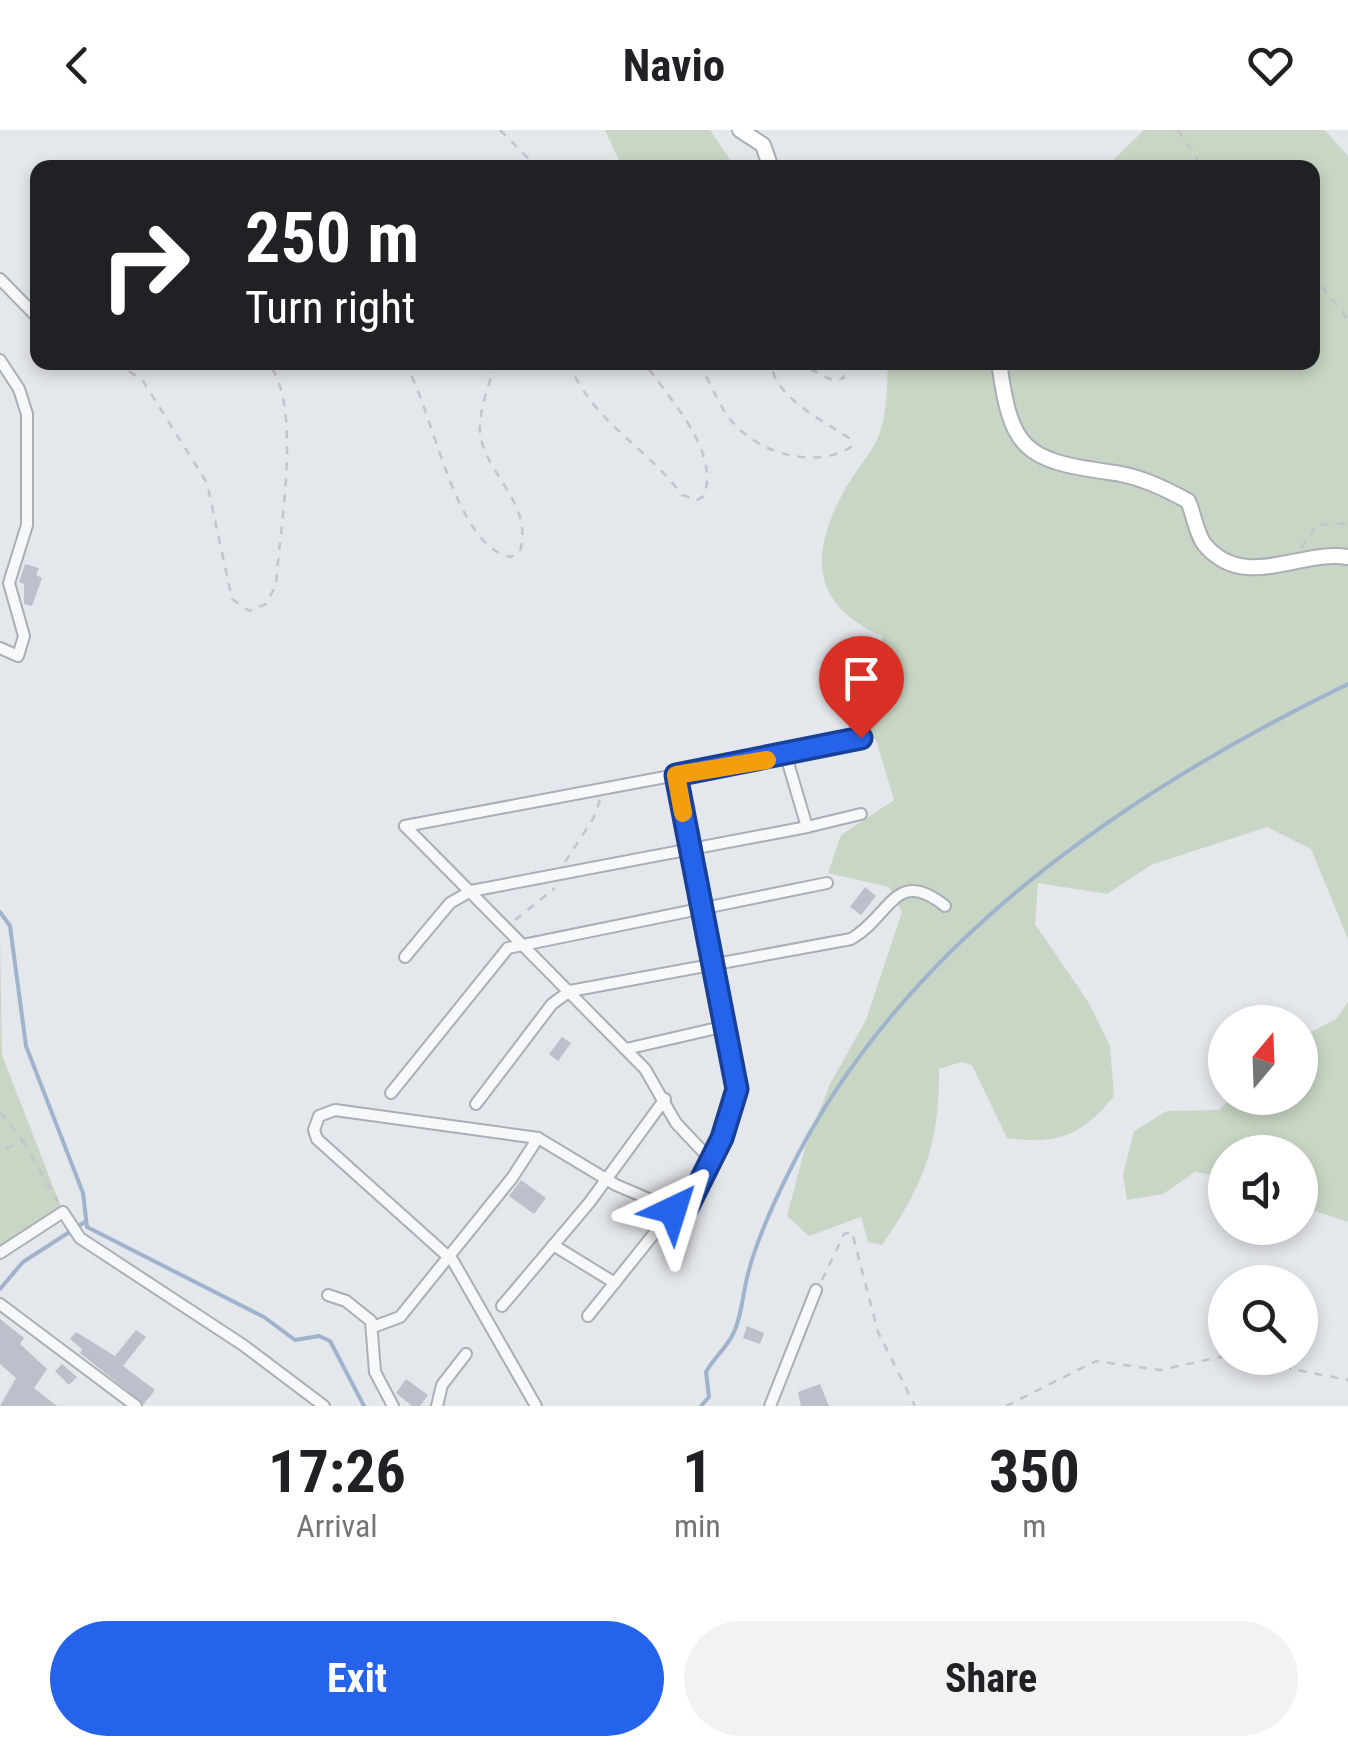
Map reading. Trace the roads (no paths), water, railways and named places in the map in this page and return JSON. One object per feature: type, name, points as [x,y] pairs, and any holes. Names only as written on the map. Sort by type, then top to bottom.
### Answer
[{"type":"street","points":[[740,130],[763,145],[768,160]]},
{"type":"street","points":[[0,279],[30,310]]},
{"type":"street","points":[[0,360],[19,389],[27,414],[29,497],[27,525],[9,584],[24,636],[22,652],[13,657],[0,648]]},
{"type":"street","points":[[1000,370],[1006,410],[1019,438],[1044,460],[1067,468],[1124,475],[1162,487],[1188,501],[1204,544],[1223,559],[1253,570],[1326,554],[1348,557]]},
{"type":"street","points":[[710,1159],[676,1122],[665,1100],[626,1049],[405,826],[786,756],[861,738]]},
{"type":"street","points":[[786,756],[806,827]]},
{"type":"street","points":[[588,1316],[673,1210],[688,1206],[737,1089],[676,775]]},
{"type":"street","points":[[405,957],[450,903],[471,892],[861,814]]},
{"type":"street","points":[[392,1093],[508,948],[827,883]]},
{"type":"street","points":[[476,1104],[552,1004],[570,991],[714,968],[851,939],[868,929],[903,890],[915,888],[929,893],[946,906]]},
{"type":"street","points":[[626,1049],[726,1026]]},
{"type":"street","points":[[502,1306],[665,1100]]},
{"type":"street","points":[[536,1406],[449,1258],[317,1138],[314,1130],[318,1116],[335,1110],[538,1138],[606,1179],[673,1210]]},
{"type":"street","points":[[373,1328],[400,1317],[538,1138]]},
{"type":"street","points":[[0,1254],[64,1212],[80,1238],[242,1345],[324,1406]]},
{"type":"street","points":[[553,1245],[615,1283]]},
{"type":"street","points":[[770,1406],[816,1290]]},
{"type":"street","points":[[328,1295],[360,1310],[373,1328],[375,1372],[394,1406]]},
{"type":"street","points":[[0,1304],[136,1406]]},
{"type":"street","points":[[437,1406],[442,1386],[466,1354]]},
{"type":"waterway","points":[[701,1406],[709,1397],[706,1372],[735,1329],[753,1258],[783,1183],[836,1090],[892,1015],[957,946],[1027,883],[1103,826],[1183,774],[1348,684]]},
{"type":"waterway","points":[[0,912],[10,926],[26,1046],[83,1193],[87,1227],[264,1317],[295,1340],[319,1336],[330,1341],[364,1406]]},
{"type":"waterway","points":[[0,1289],[23,1262],[85,1222]]}]
